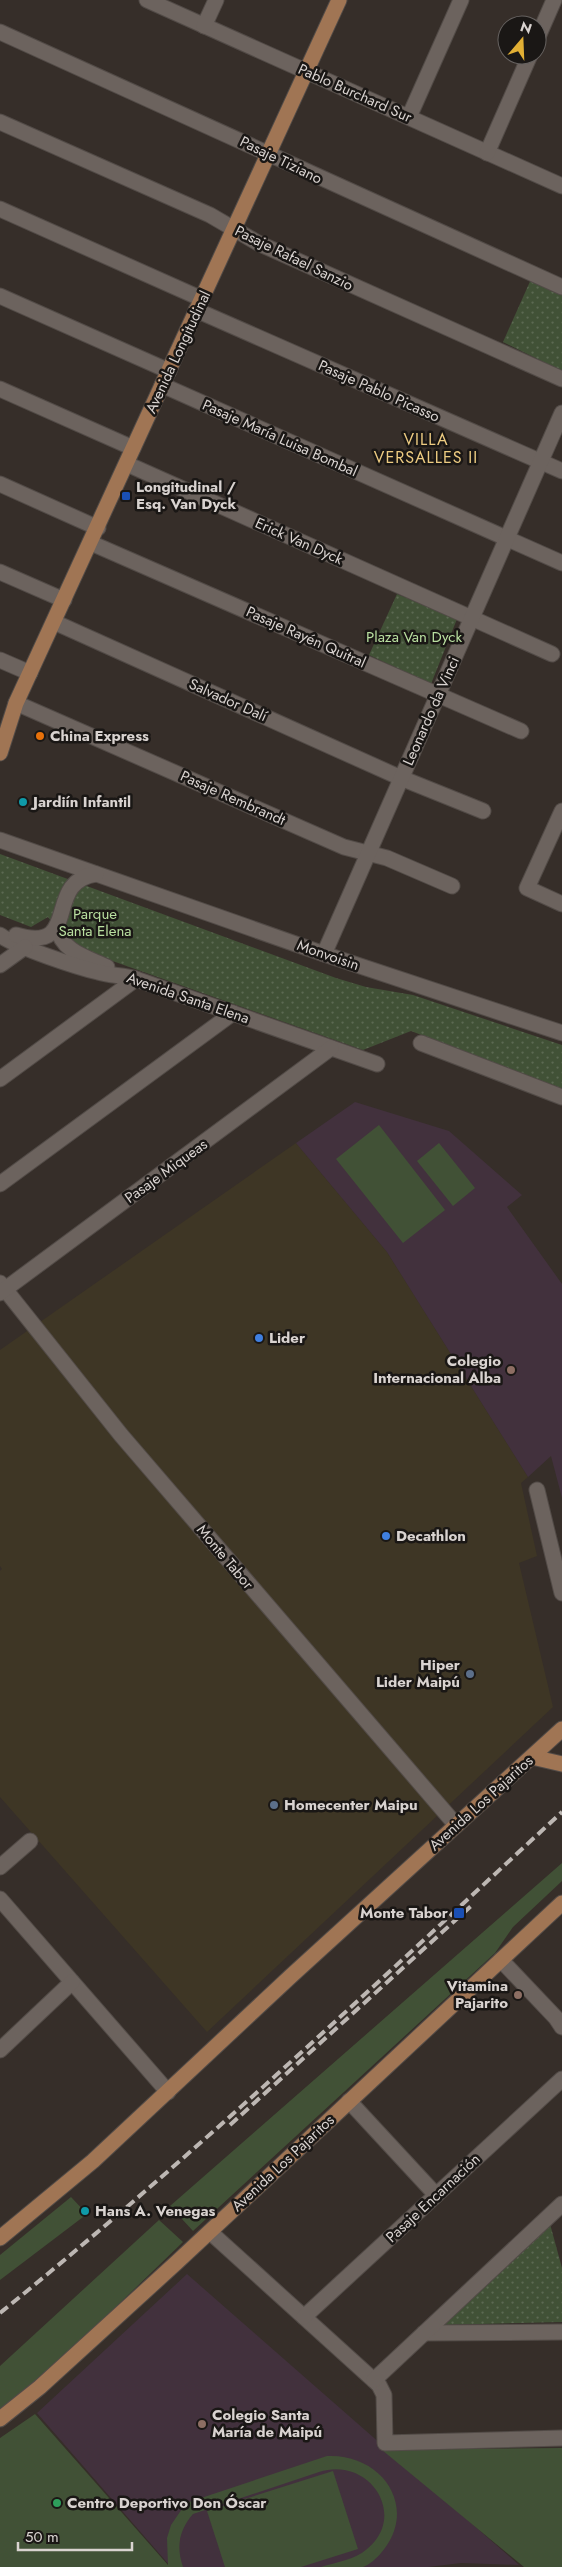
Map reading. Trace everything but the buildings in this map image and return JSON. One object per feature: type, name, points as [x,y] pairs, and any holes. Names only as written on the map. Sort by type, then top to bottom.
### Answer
[{"type":"main road","name":"Avenida Longitudinal","points":[[0,753],[16,703],[339,0]]},
{"type":"main road","name":"Avenida Longitudinal","points":[[0,720],[16,703]]},
{"type":"main road","name":"Avenida Los Pajaritos","points":[[0,2238],[94,2161],[562,1729]]},
{"type":"main road","points":[[532,1757],[562,1764]]},
{"type":"main road","name":"Avenida Los Pajaritos","points":[[0,2419],[61,2368],[210,2232],[562,1903]]},
{"type":"street","name":"Pablo Burchard Sur","points":[[147,0],[562,186]]},
{"type":"street","points":[[204,26],[216,0]]},
{"type":"street","points":[[409,118],[461,0]]},
{"type":"street","points":[[547,16],[554,0]]},
{"type":"street","name":"Pasaje Tiziano","points":[[0,32],[562,287]]},
{"type":"street","points":[[487,153],[526,65]]},
{"type":"street","name":"Pasaje Rafael Sanzio","points":[[0,122],[210,215],[258,243],[562,379]]},
{"type":"street","name":"Pasaje Pablo Picasso","points":[[0,209],[199,305],[562,472]]},
{"type":"street","points":[[0,296],[168,371]]},
{"type":"street","name":"Pasaje María Luisa Bombal","points":[[162,385],[562,563]]},
{"type":"street","points":[[0,389],[134,448]]},
{"type":"street","name":"Leonardo da Vinci","points":[[324,954],[562,413]]},
{"type":"street","name":"Erick Van Dyck","points":[[127,464],[552,654]]},
{"type":"street","points":[[0,484],[98,528]]},
{"type":"street","name":"Pasaje Rayén Quitral","points":[[91,543],[521,732]]},
{"type":"street","points":[[0,572],[64,600]]},
{"type":"street","name":"Salvador Dalí","points":[[54,622],[401,778],[483,811]]},
{"type":"street","points":[[0,660],[30,673]]},
{"type":"street","name":"Pasaje Rembrandt","points":[[16,703],[344,847],[387,858],[452,886]]},
{"type":"street","points":[[562,811],[527,888],[562,904]]},
{"type":"street","points":[[0,840],[96,874]]},
{"type":"street","points":[[51,858],[63,874],[68,892]]},
{"type":"street","points":[[0,930],[37,940],[49,936],[56,927],[68,892],[80,879],[96,874]]},
{"type":"street","name":"Monvoisin","points":[[96,874],[324,954],[562,1033]]},
{"type":"street","points":[[56,927],[60,939],[67,947],[119,974]]},
{"type":"street","name":"Avenida Santa Elena","points":[[0,935],[25,947],[96,972],[119,974],[377,1064]]},
{"type":"street","points":[[0,965],[25,947]]},
{"type":"street","points":[[0,1079],[136,980]]},
{"type":"street","points":[[0,1184],[233,1013]]},
{"type":"street","points":[[421,1043],[562,1096]]},
{"type":"street","name":"Pasaje Miqueas","points":[[2,1289],[331,1048]]},
{"type":"street","name":"Monte Tabor","points":[[2,1289],[45,1339],[121,1435],[456,1825]]},
{"type":"street","points":[[537,1490],[562,1593]]},
{"type":"street","points":[[0,1867],[30,1841]]},
{"type":"street","points":[[0,1899],[168,2092]]},
{"type":"street","points":[[501,1960],[556,2018],[562,2027]]},
{"type":"street","points":[[0,2050],[72,1982]]},
{"type":"street","name":"Pasaje Encarnación","points":[[304,2317],[562,2079]]},
{"type":"street","points":[[349,2101],[436,2195]]},
{"type":"street","points":[[374,2380],[562,2204]]},
{"type":"street","points":[[210,2232],[374,2380],[384,2395],[385,2443],[562,2438]]},
{"type":"street","points":[[424,2333],[562,2332]]},
{"type":"shaded area","name":"Colegio Internacional Alba","points":[[355,1102],[449,1131],[522,1195],[507,1207],[562,1284],[562,1498],[551,1456],[528,1477],[387,1252],[296,1143]]},
{"type":"shaded area","points":[[296,1143],[387,1252],[528,1477],[521,1483],[537,1556],[519,1563],[553,1707],[207,2032],[0,1797],[0,1571],[2,1569],[0,1566],[0,1350]]},
{"type":"shaded area","name":"Colegio Santa María de Maipú","points":[[187,2274],[519,2565],[461,2563],[428,2567],[171,2567],[37,2413]]},
{"type":"green space","points":[[532,277],[562,291],[562,371],[503,342]]},
{"type":"green space","name":"Plaza Van Dyck","points":[[397,594],[457,619],[431,684],[369,655]]},
{"type":"green space","name":"Parque Santa Elena","points":[[0,854],[336,978],[366,987],[413,995],[562,1045],[562,1089],[411,1031],[363,1050],[76,948],[65,941],[48,917],[31,927],[0,915]]},
{"type":"green space","points":[[379,1125],[445,1210],[403,1243],[336,1159]]},
{"type":"green space","points":[[439,1143],[475,1188],[453,1206],[417,1161]]},
{"type":"green space","points":[[562,1863],[562,1881],[513,1927],[495,1953],[193,2231],[170,2206]]},
{"type":"green space","points":[[71,2197],[87,2214],[0,2280],[0,2255]]},
{"type":"green space","points":[[159,2220],[183,2242],[64,2357],[0,2409],[0,2366]]},
{"type":"green space","points":[[550,2224],[562,2268],[562,2322],[440,2325]]},
{"type":"green space","name":"Centro Deportivo Don Óscar","points":[[35,2414],[168,2565],[167,2538],[171,2525],[186,2503],[327,2456],[347,2457],[364,2464],[379,2474],[389,2486],[396,2502],[397,2518],[392,2536],[379,2555],[363,2567],[321,2567],[362,2553],[379,2536],[384,2521],[383,2506],[378,2492],[367,2481],[354,2473],[337,2469],[319,2472],[193,2514],[188,2520],[180,2539],[179,2546],[183,2567],[0,2567],[0,2438]]},
{"type":"green space","points":[[562,2448],[562,2567],[524,2567],[382,2450]]},
{"type":"green space","points":[[333,2471],[358,2549],[301,2567],[225,2567],[207,2511]]},
{"type":"railway","points":[[0,2313],[73,2253],[215,2130],[355,2004],[562,1812]]},
{"type":"railway","points":[[230,2125],[471,1906]]},
{"type":"place","name":"Longitudinal / Esq. Van Dyck","points":[[126,496]]},
{"type":"place","name":"China Express","points":[[40,736]]},
{"type":"place","name":"Jardiín Infantil","points":[[23,802]]},
{"type":"place","name":"Lider","points":[[259,1338]]},
{"type":"place","name":"Colegio Internacional Alba","points":[[511,1370]]},
{"type":"place","name":"Decathlon","points":[[386,1536]]},
{"type":"place","name":"Hiper Lider Maipú","points":[[470,1674]]},
{"type":"place","name":"Homecenter Maipu","points":[[274,1805]]},
{"type":"place","name":"Monte Tabor","points":[[459,1913]]},
{"type":"place","name":"Vitamina Pajarito","points":[[518,1995]]},
{"type":"place","name":"Hans A. Venegas","points":[[85,2211]]},
{"type":"place","name":"Colegio Santa María de Maipú","points":[[202,2424]]},
{"type":"place","name":"Centro Deportivo Don Óscar","points":[[57,2503]]},
{"type":"district","name":"VILLA VERSALLES II","points":[[426,448]]}]
